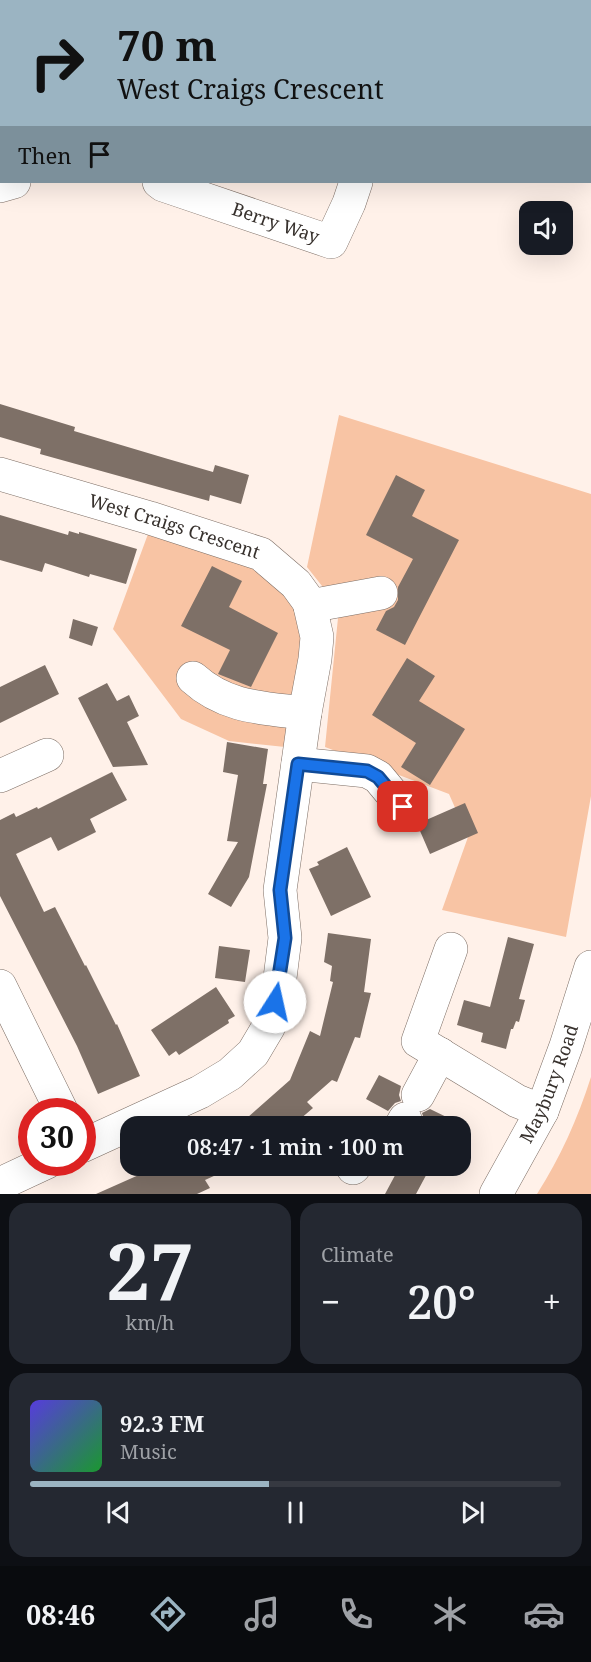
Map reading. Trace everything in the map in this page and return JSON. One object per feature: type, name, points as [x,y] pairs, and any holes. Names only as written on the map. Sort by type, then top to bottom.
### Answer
[{"type":"street","name":"Berry Way","points":[[160,183],[331,243],[356,183]]},
{"type":"street","name":"West Craigs Crescent","points":[[0,474],[150,518],[261,554],[296,584],[310,606],[317,637],[280,890],[285,938],[280,978],[269,1026],[253,1053],[230,1074],[200,1092],[96,1140]]},
{"type":"street","points":[[310,606],[381,592]]},
{"type":"street","points":[[193,678],[205,689],[240,705],[305,713]]},
{"type":"street","points":[[0,776],[47,755]]},
{"type":"street","points":[[298,764],[367,771],[378,777],[403,807]]},
{"type":"street","points":[[452,949],[418,1041],[517,1101],[542,1111]]},
{"type":"street","name":"Maybury Road","points":[[496,1194],[542,1111],[591,967]]},
{"type":"street","points":[[0,986],[55,1098]]},
{"type":"street","points":[[408,1114],[440,1054]]},
{"type":"street","points":[[0,1184],[18,1176]]},
{"type":"shaded area","points":[[339,415],[591,494],[591,796],[566,937],[442,910],[468,837],[449,794],[325,747],[338,618],[326,591],[307,567]]},
{"type":"shaded area","points":[[148,534],[255,568],[276,582],[291,602],[303,628],[285,747],[229,741],[181,719],[113,629]]},
{"type":"shaded area","points":[[591,1077],[591,1194],[537,1194],[568,1137]]},
{"type":"building","points":[[0,404],[75,427],[74,431],[213,472],[215,465],[249,475],[241,504],[210,495],[209,501],[40,454],[41,449],[0,437]]},
{"type":"building","points":[[396,475],[425,490],[412,516],[459,540],[405,645],[376,630],[386,611],[394,607],[398,600],[398,587],[413,559],[366,535]]},
{"type":"building","points":[[0,515],[68,535],[69,531],[79,534],[79,532],[137,549],[126,584],[90,574],[89,577],[45,563],[42,572],[0,560]]},
{"type":"building","points":[[212,566],[242,581],[229,607],[278,633],[251,687],[218,674],[230,650],[181,626]]},
{"type":"building","points":[[73,619],[98,627],[92,646],[69,638]]},
{"type":"building","points":[[407,658],[435,676],[419,701],[465,729],[430,785],[401,767],[416,743],[372,715]]},
{"type":"building","points":[[45,665],[59,694],[0,723],[0,687]]},
{"type":"building","points":[[107,683],[117,701],[129,695],[139,716],[127,722],[148,765],[113,767],[78,698]]},
{"type":"building","points":[[227,742],[268,749],[263,784],[267,784],[249,877],[231,907],[208,894],[238,842],[227,841],[238,775],[223,772]]},
{"type":"building","points":[[112,772],[127,800],[90,819],[96,832],[58,851],[51,837],[16,854],[44,912],[55,907],[117,1024],[140,1076],[98,1094],[77,1046],[0,896],[0,820],[14,813],[16,817],[37,807],[38,809]]},
{"type":"building","points":[[465,803],[478,833],[430,854],[417,824]]},
{"type":"building","points":[[347,847],[371,897],[331,916],[309,869],[319,865],[317,862]]},
{"type":"building","points":[[328,933],[371,939],[364,992],[371,993],[360,1038],[355,1037],[337,1082],[332,1080],[307,1102],[313,1108],[304,1116],[249,1116],[290,1080],[310,1031],[320,1036],[333,982],[330,981],[332,966],[324,962]]},
{"type":"building","points":[[508,937],[534,944],[519,999],[525,1000],[519,1022],[516,1021],[511,1029],[506,1049],[481,1042],[483,1033],[457,1025],[464,1000],[490,1007]]},
{"type":"building","points":[[219,946],[250,950],[245,982],[215,978]]},
{"type":"building","points":[[216,987],[235,1016],[228,1020],[229,1023],[179,1055],[176,1051],[169,1056],[151,1030]]},
{"type":"building","points":[[379,1075],[401,1086],[399,1095],[401,1101],[395,1103],[388,1111],[366,1099]]},
{"type":"building","points":[[430,1109],[444,1116],[423,1116],[422,1113]]},
{"type":"building","points":[[136,1176],[214,1176],[205,1180],[210,1188],[197,1194],[96,1194]]},
{"type":"building","points":[[395,1176],[426,1176],[416,1194],[385,1194]]},
{"type":"route","points":[[275,1002],[285,938],[280,890],[298,764],[367,771],[378,777],[403,807]]}]
